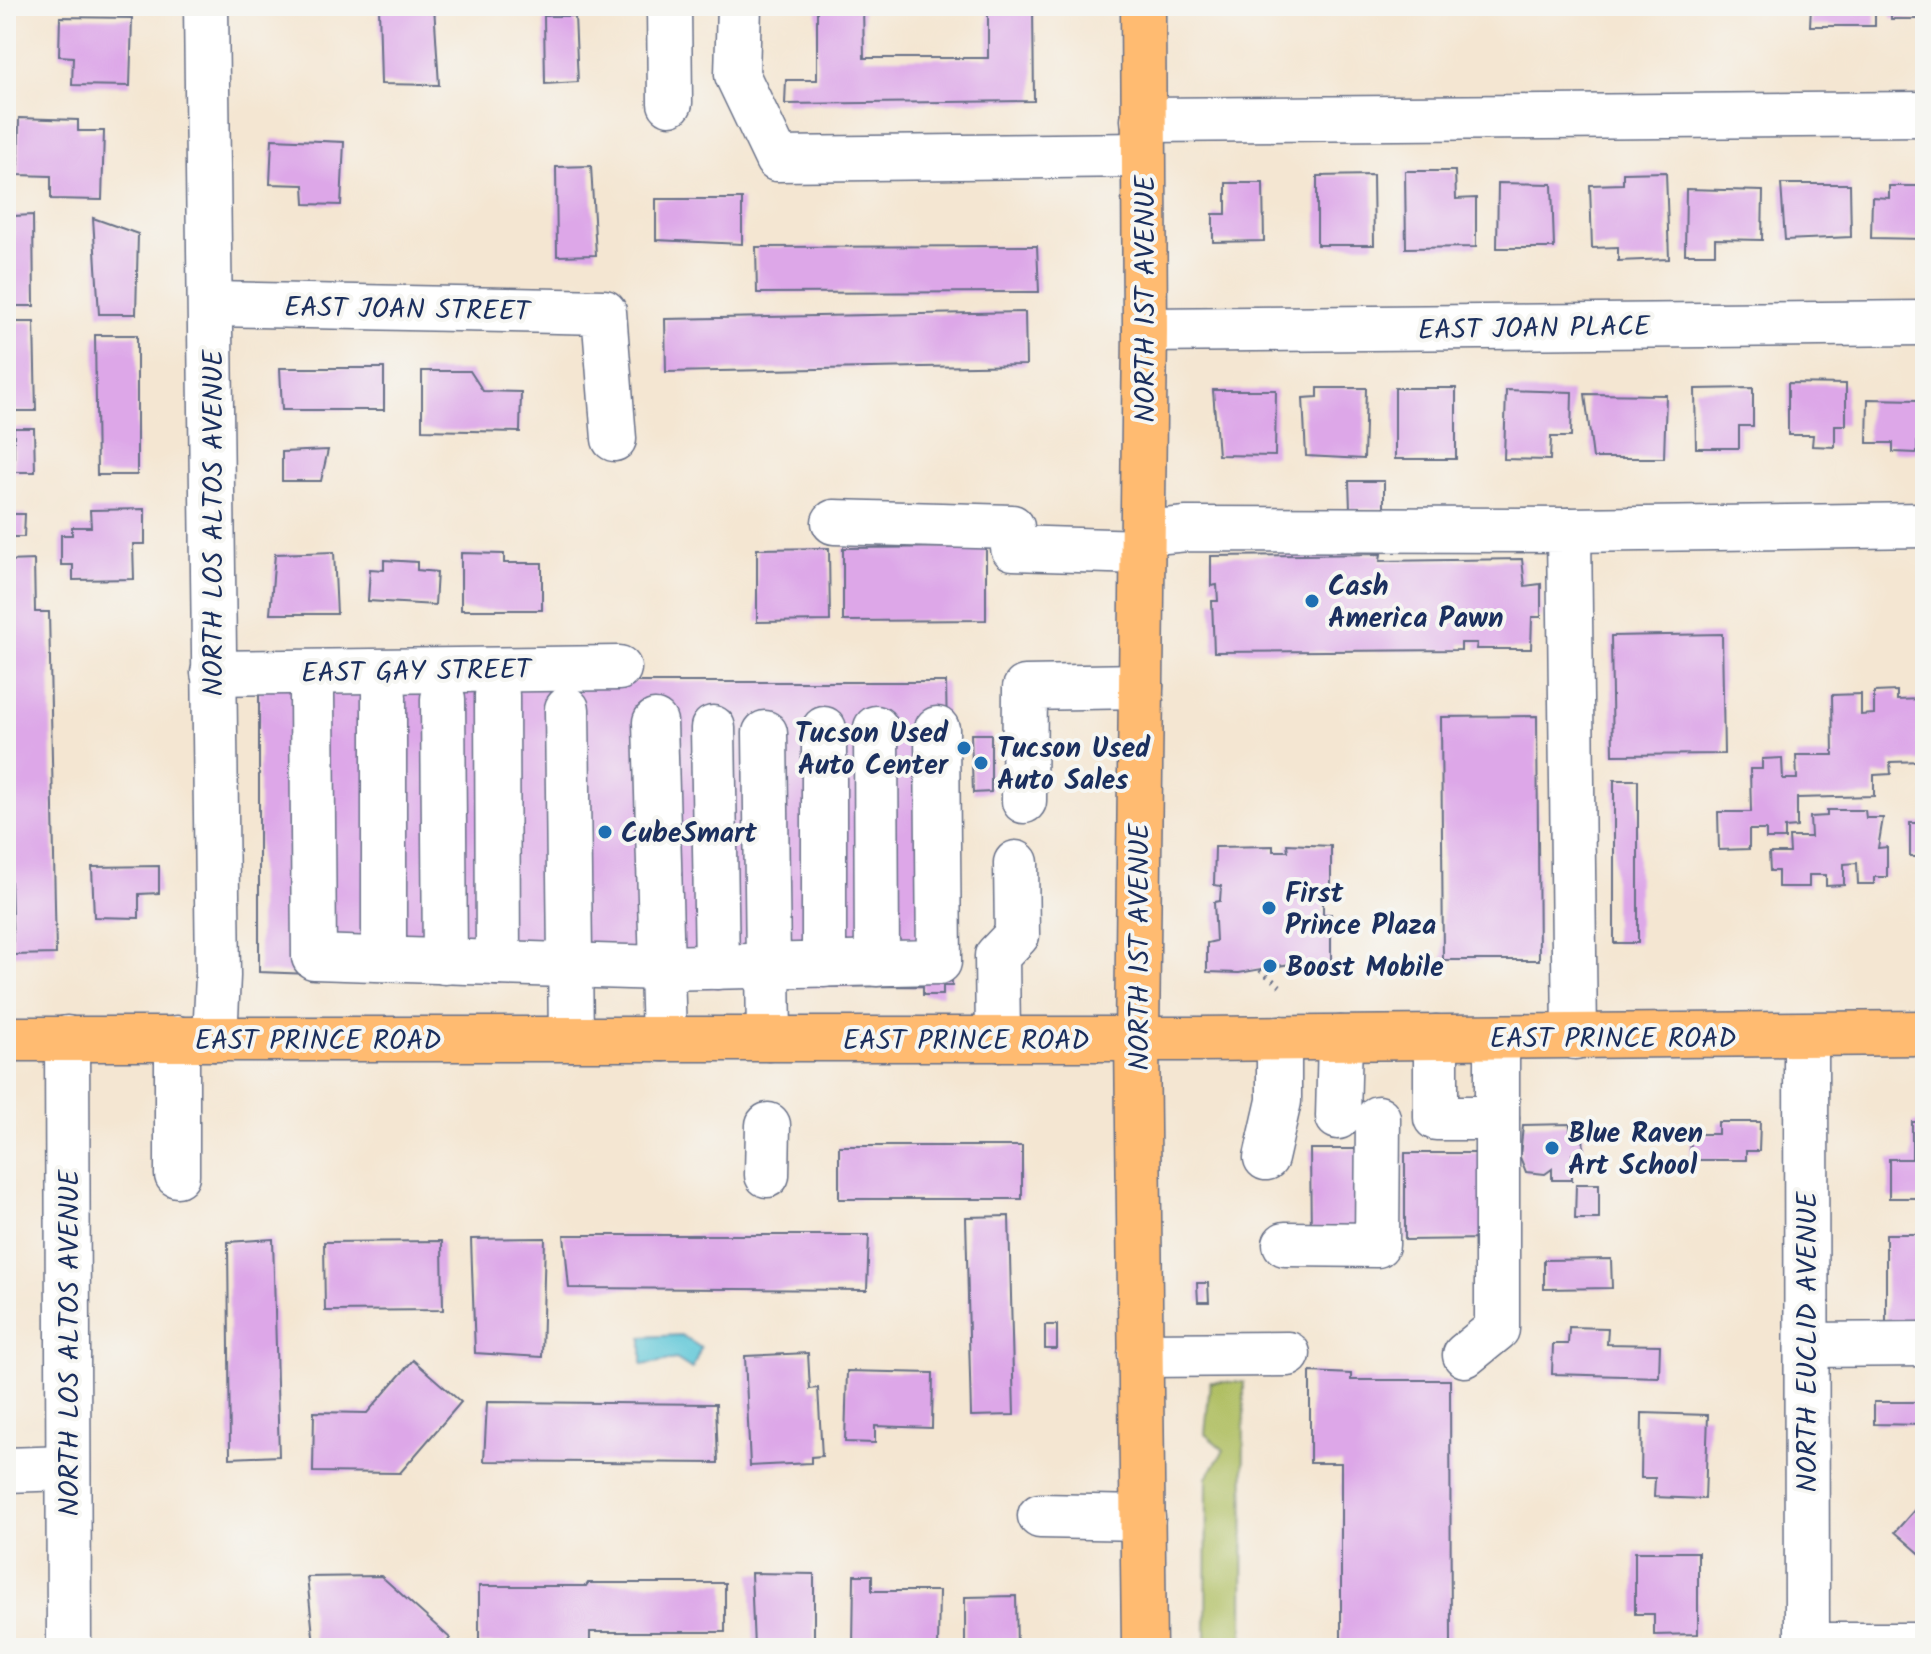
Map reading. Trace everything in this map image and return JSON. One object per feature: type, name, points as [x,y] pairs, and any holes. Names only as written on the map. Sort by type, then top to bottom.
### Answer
[{"type":"main road","name":"NORTH 1ST AVENUE","points":[[1143,6],[1145,330],[1137,1039],[1144,1648]]},
{"type":"main road","name":"EAST PRINCE ROAD","points":[[6,1039],[1137,1039],[1925,1033]]},
{"type":"street","name":"NORTH LOS ALTOS AVENUE","points":[[177,1175],[196,1039],[218,976],[206,6]]},
{"type":"street","points":[[669,6],[670,103]]},
{"type":"street","points":[[739,6],[737,75],[777,159],[1143,138],[1925,114]]},
{"type":"street","name":"EAST JOAN STREET","points":[[211,304],[604,312],[614,439]]},
{"type":"street","name":"EAST JOAN PLACE","points":[[1145,330],[1924,323]]},
{"type":"street","points":[[834,522],[1012,527],[1013,548],[1142,543],[1187,529],[1569,530],[1925,525]]},
{"type":"street","points":[[1569,530],[1575,1037]]},
{"type":"street","name":"EAST GAY STREET","points":[[213,673],[619,668]]},
{"type":"street","points":[[1024,801],[1025,688],[1141,686]]},
{"type":"street","points":[[312,694],[314,957],[661,968],[939,962],[937,729]]},
{"type":"street","points":[[496,963],[497,695]]},
{"type":"street","points":[[384,697],[384,959]]},
{"type":"street","points":[[443,699],[445,962]]},
{"type":"street","points":[[567,709],[571,1039]]},
{"type":"street","points":[[655,722],[664,1039]]},
{"type":"street","points":[[713,728],[717,967]]},
{"type":"street","points":[[876,728],[877,964]]},
{"type":"street","points":[[824,729],[824,965]]},
{"type":"street","points":[[765,733],[769,1039]]},
{"type":"street","points":[[998,1039],[997,956],[1017,935],[1016,863]]},
{"type":"street","name":"NORTH EUCLID AVENUE","points":[[1806,1036],[1807,1647]]},
{"type":"street","points":[[1436,1037],[1436,1118],[1497,1118]]},
{"type":"street","points":[[1465,1355],[1497,1329],[1497,1037]]},
{"type":"street","name":"NORTH LOS ALTOS AVENUE","points":[[67,1038],[69,1648]]},
{"type":"street","points":[[1266,1158],[1279,1101],[1279,1038]]},
{"type":"street","points":[[1285,1244],[1377,1245],[1358,1117],[1340,1038]]},
{"type":"street","points":[[767,1175],[768,1125]]},
{"type":"street","points":[[1807,1345],[1925,1344]]},
{"type":"street","points":[[1140,1355],[1288,1354]]},
{"type":"street","points":[[6,1470],[68,1468]]},
{"type":"street","points":[[1040,1516],[1143,1518]]},
{"type":"street","points":[[1807,1647],[1925,1645]]},
{"type":"path","points":[[1337,962],[1337,985]]},
{"type":"path","points":[[1260,970],[1280,986]]},
{"type":"green space","points":[[1210,1382],[1244,1382],[1243,1648],[1206,1648],[1207,1477],[1224,1450],[1205,1434]]},
{"type":"water","points":[[681,1335],[701,1348],[692,1369],[676,1359],[642,1365],[642,1337]]},
{"type":"building","points":[[379,6],[434,6],[439,85],[381,84]]},
{"type":"building","points":[[817,6],[863,6],[864,58],[988,58],[988,6],[1033,6],[1034,101],[785,104],[786,80],[817,80]]},
{"type":"building","points":[[1513,6],[1575,6],[1575,12],[1513,11]]},
{"type":"building","points":[[1811,6],[1875,6],[1875,26],[1810,26]]},
{"type":"building","points":[[1891,6],[1925,6],[1925,19],[1891,19]]},
{"type":"building","points":[[544,16],[575,16],[578,82],[545,84]]},
{"type":"building","points":[[60,17],[132,18],[130,86],[72,85],[73,57],[59,56]]},
{"type":"building","points":[[19,118],[78,120],[78,131],[104,131],[102,200],[51,199],[51,176],[18,175]]},
{"type":"building","points":[[272,139],[344,142],[341,205],[305,204],[304,185],[270,184]]},
{"type":"building","points":[[591,166],[596,255],[557,256],[556,167]]},
{"type":"building","points":[[1405,171],[1455,171],[1456,199],[1476,198],[1476,247],[1406,248]]},
{"type":"building","points":[[1666,172],[1669,259],[1618,261],[1618,247],[1592,248],[1590,185],[1623,184],[1623,173]]},
{"type":"building","points":[[1373,175],[1374,245],[1317,245],[1317,176]]},
{"type":"building","points":[[1226,183],[1263,183],[1264,241],[1213,242],[1213,214],[1226,214]]},
{"type":"building","points":[[1498,183],[1552,184],[1554,248],[1497,248]]},
{"type":"building","points":[[1781,184],[1850,184],[1851,237],[1785,240]]},
{"type":"building","points":[[1889,186],[1925,186],[1925,239],[1871,238],[1872,197],[1889,198]]},
{"type":"building","points":[[1686,189],[1763,191],[1762,240],[1715,239],[1715,254],[1685,254]]},
{"type":"building","points":[[656,199],[742,199],[742,244],[656,240]]},
{"type":"building","points":[[33,215],[34,306],[14,306],[13,216]]},
{"type":"building","points":[[93,218],[138,234],[136,314],[99,314]]},
{"type":"building","points":[[1037,246],[1039,292],[757,293],[756,247]]},
{"type":"building","points":[[1025,312],[1026,365],[666,372],[665,319]]},
{"type":"building","points":[[12,322],[34,322],[36,411],[14,411]]},
{"type":"building","points":[[95,335],[137,335],[137,475],[97,475]]},
{"type":"building","points":[[280,368],[384,368],[384,410],[282,410]]},
{"type":"building","points":[[422,371],[470,371],[483,391],[521,392],[520,432],[422,430]]},
{"type":"building","points":[[1788,383],[1846,384],[1846,425],[1835,425],[1835,447],[1812,446],[1813,435],[1788,435]]},
{"type":"building","points":[[1318,388],[1366,388],[1364,459],[1306,456],[1303,398],[1318,397]]},
{"type":"building","points":[[1395,388],[1456,388],[1456,459],[1395,459]]},
{"type":"building","points":[[1753,388],[1753,426],[1739,426],[1739,448],[1696,448],[1695,389]]},
{"type":"building","points":[[1213,390],[1276,390],[1275,456],[1218,455]]},
{"type":"building","points":[[1506,390],[1572,392],[1571,437],[1551,437],[1550,460],[1504,459]]},
{"type":"building","points":[[1585,394],[1666,395],[1664,458],[1593,458]]},
{"type":"building","points":[[1868,399],[1918,400],[1917,453],[1893,452],[1893,443],[1867,443]]},
{"type":"building","points":[[14,428],[34,428],[35,472],[14,472]]},
{"type":"building","points":[[328,450],[321,481],[282,481],[282,452]]},
{"type":"building","points":[[1349,481],[1384,481],[1384,508],[1350,509]]},
{"type":"building","points":[[145,509],[145,544],[133,544],[134,579],[73,580],[73,565],[61,565],[61,535],[72,535],[72,527],[91,527],[90,510]]},
{"type":"building","points":[[6,514],[25,514],[24,537],[6,537]]},
{"type":"building","points":[[986,547],[986,620],[843,621],[843,548]]},
{"type":"building","points":[[829,548],[830,621],[757,622],[757,549]]},
{"type":"building","points":[[334,552],[337,614],[270,614],[275,554]]},
{"type":"building","points":[[461,553],[504,554],[504,563],[542,563],[542,610],[461,610]]},
{"type":"building","points":[[1381,554],[1380,561],[1522,559],[1525,586],[1541,584],[1541,617],[1532,617],[1531,649],[1476,649],[1477,643],[1461,643],[1461,650],[1214,652],[1212,601],[1218,601],[1217,585],[1211,586],[1211,556]]},
{"type":"building","points":[[34,560],[35,612],[49,612],[56,954],[13,955],[11,882],[7,882],[6,850],[6,561]]},
{"type":"building","points":[[384,560],[417,562],[417,570],[437,572],[435,605],[368,601],[370,569],[384,570]]},
{"type":"building","points":[[1722,634],[1724,754],[1613,755],[1611,636]]},
{"type":"building","name":"CubeSmart","points":[[259,682],[946,682],[952,986],[943,986],[943,995],[923,995],[923,986],[674,988],[259,972]]},
{"type":"building","points":[[1897,691],[1897,700],[1922,699],[1921,693],[1925,693],[1925,761],[1890,762],[1891,774],[1874,775],[1874,796],[1797,798],[1797,827],[1785,828],[1785,839],[1766,839],[1766,830],[1749,830],[1749,849],[1719,850],[1718,812],[1751,812],[1750,769],[1762,769],[1762,759],[1782,758],[1783,779],[1797,779],[1796,755],[1833,755],[1832,695],[1861,694],[1861,715],[1874,714],[1874,692]]},
{"type":"building","points":[[1537,716],[1539,960],[1443,960],[1441,717]]},
{"type":"building","name":"Tucson Used Auto Sales","points":[[971,734],[991,734],[991,792],[973,793]]},
{"type":"building","points":[[1614,780],[1638,780],[1638,943],[1614,943]]},
{"type":"building","points":[[1827,810],[1865,810],[1866,818],[1883,818],[1878,848],[1887,847],[1887,877],[1874,877],[1874,884],[1858,884],[1857,863],[1844,864],[1844,885],[1826,886],[1826,875],[1809,875],[1809,887],[1778,887],[1778,871],[1770,871],[1769,853],[1790,853],[1789,837],[1811,837],[1810,817],[1827,816]]},
{"type":"building","points":[[1910,823],[1925,823],[1925,857],[1910,857]]},
{"type":"building","name":"First Prince Plaza","points":[[1287,844],[1331,846],[1331,898],[1323,898],[1323,914],[1331,914],[1331,969],[1290,969],[1290,964],[1239,973],[1207,972],[1207,943],[1216,941],[1214,902],[1220,901],[1221,886],[1214,885],[1215,847],[1273,846],[1273,851],[1288,851]]},
{"type":"building","points":[[159,866],[159,893],[139,894],[139,918],[94,917],[92,867]]},
{"type":"building","points":[[1718,1122],[1760,1122],[1759,1151],[1746,1151],[1746,1160],[1690,1160],[1691,1134],[1718,1134]]},
{"type":"building","points":[[1912,1122],[1925,1122],[1925,1198],[1889,1198],[1889,1159],[1912,1159]]},
{"type":"building","name":"Blue Raven Art School","points":[[1570,1124],[1570,1134],[1583,1134],[1584,1155],[1572,1154],[1572,1180],[1552,1180],[1552,1169],[1545,1174],[1526,1172],[1520,1157],[1523,1125]]},
{"type":"building","points":[[839,1146],[1022,1146],[1022,1199],[839,1199]]},
{"type":"building","points":[[1310,1149],[1360,1149],[1360,1237],[1311,1237]]},
{"type":"building","points":[[1405,1153],[1490,1153],[1490,1239],[1405,1240]]},
{"type":"building","points":[[1576,1184],[1599,1184],[1599,1219],[1575,1219]]},
{"type":"building","points":[[1009,1216],[1014,1415],[971,1416],[966,1217]]},
{"type":"building","points":[[1886,1234],[1925,1234],[1925,1330],[1886,1329]]},
{"type":"building","points":[[564,1235],[869,1235],[867,1290],[569,1288]]},
{"type":"building","points":[[545,1238],[542,1357],[475,1353],[471,1239]]},
{"type":"building","points":[[273,1239],[279,1456],[230,1458],[228,1242]]},
{"type":"building","points":[[442,1241],[443,1310],[325,1311],[324,1242]]},
{"type":"building","points":[[6,1252],[10,1252],[11,1403],[6,1403]]},
{"type":"building","points":[[1611,1259],[1612,1288],[1544,1289],[1544,1260]]},
{"type":"building","points":[[1197,1283],[1208,1283],[1209,1302],[1198,1302]]},
{"type":"building","points":[[1045,1325],[1057,1325],[1057,1349],[1045,1349]]},
{"type":"building","points":[[1569,1327],[1608,1328],[1607,1344],[1660,1345],[1659,1377],[1552,1374],[1553,1344],[1568,1344]]},
{"type":"building","points":[[808,1353],[810,1389],[818,1388],[822,1456],[811,1457],[811,1463],[750,1466],[745,1356]]},
{"type":"building","points":[[413,1360],[461,1402],[400,1473],[313,1472],[314,1412],[367,1413]]},
{"type":"building","points":[[847,1371],[933,1373],[932,1428],[875,1426],[875,1443],[845,1442]]},
{"type":"building","points":[[1310,1372],[1351,1374],[1351,1380],[1450,1380],[1451,1648],[1341,1648],[1341,1463],[1310,1463]]},
{"type":"building","points":[[487,1402],[716,1404],[718,1463],[484,1461]]},
{"type":"building","points":[[1874,1402],[1925,1402],[1925,1425],[1874,1424]]},
{"type":"building","points":[[1642,1413],[1708,1415],[1705,1499],[1654,1497],[1655,1478],[1641,1478]]},
{"type":"building","points":[[1925,1498],[1925,1558],[1895,1532]]},
{"type":"building","points":[[1635,1552],[1698,1552],[1698,1634],[1654,1635],[1654,1614],[1635,1614]]},
{"type":"building","points":[[751,1573],[814,1574],[814,1648],[754,1648]]},
{"type":"building","points":[[854,1575],[872,1575],[872,1591],[939,1591],[938,1648],[853,1648]]},
{"type":"building","points":[[381,1576],[450,1638],[442,1648],[314,1645],[307,1577]]},
{"type":"building","points":[[588,1583],[725,1583],[725,1632],[590,1632],[590,1644],[479,1644],[479,1586],[586,1586]]},
{"type":"building","points":[[1016,1596],[1017,1648],[965,1648],[965,1597]]},
{"type":"place","name":"Cash America Pawn","points":[[1312,601]]},
{"type":"place","name":"Tucson Used Auto Center","points":[[964,748]]},
{"type":"place","name":"Tucson Used Auto Sales","points":[[981,763]]},
{"type":"place","name":"CubeSmart","points":[[605,832]]},
{"type":"place","name":"First Prince Plaza","points":[[1269,908]]},
{"type":"place","name":"Boost Mobile","points":[[1270,966]]},
{"type":"place","name":"Blue Raven Art School","points":[[1552,1148]]}]
